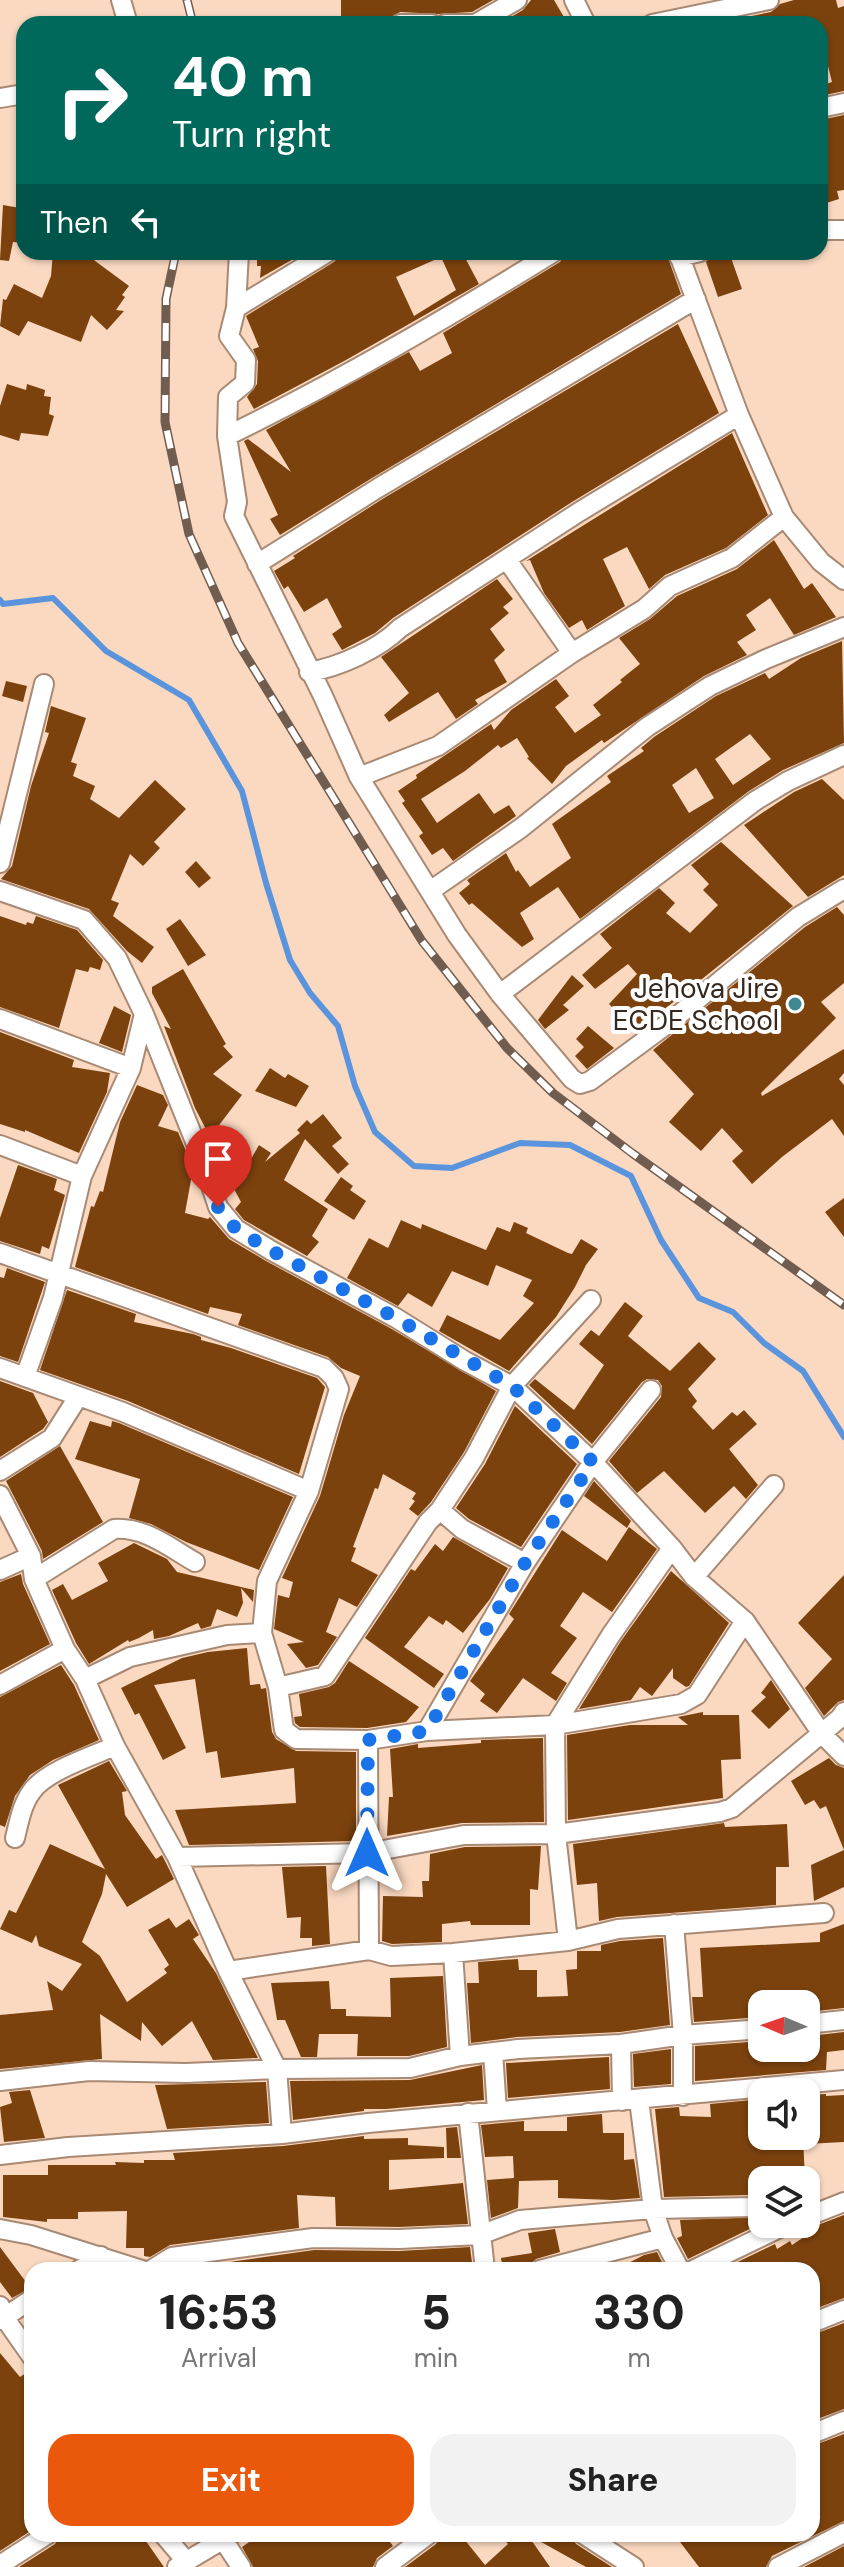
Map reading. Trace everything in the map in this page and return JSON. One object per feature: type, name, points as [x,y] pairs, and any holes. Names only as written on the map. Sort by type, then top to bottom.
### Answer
[{"type":"street","points":[[489,16],[517,0]]},
{"type":"street","points":[[691,16],[769,0]]},
{"type":"street","points":[[239,260],[236,308],[229,336],[246,360],[245,383],[228,397],[227,436],[237,502],[234,516],[323,696],[359,777],[457,935],[500,994],[572,1079],[580,1084],[590,1081],[670,1022],[798,917],[844,889]]},
{"type":"street","points":[[236,308],[315,260]]},
{"type":"street","points":[[227,436],[323,389],[541,260]]},
{"type":"street","points":[[681,260],[739,415],[784,517],[821,562],[844,580]]},
{"type":"street","points":[[257,564],[378,488],[696,299]]},
{"type":"street","points":[[309,672],[333,668],[389,639],[400,628],[579,512],[739,415]]},
{"type":"street","points":[[359,777],[438,746],[572,653],[644,609],[670,586],[732,558],[784,517]]},
{"type":"street","points":[[507,560],[572,653]]},
{"type":"street","points":[[430,891],[521,828],[647,727],[710,686],[844,627]]},
{"type":"street","points":[[0,863],[44,684]]},
{"type":"street","points":[[500,994],[755,801],[788,781],[844,755]]},
{"type":"street","points":[[0,891],[84,920],[117,958],[144,1014],[218,1207],[236,1229],[512,1386],[593,1462],[672,1548],[694,1577],[745,1621],[822,1734],[844,1756]]},
{"type":"street","points":[[25,1377],[59,1275],[82,1176],[131,1068],[144,1014]]},
{"type":"street","points":[[0,1019],[131,1068]]},
{"type":"street","points":[[0,1145],[82,1176]]},
{"type":"street","points":[[0,1253],[324,1368],[334,1378],[339,1389],[309,1491],[267,1581],[262,1633],[278,1687],[284,1730],[289,1736],[296,1739],[368,1740],[427,1731],[555,1725],[681,1704],[694,1699],[745,1621]]},
{"type":"street","points":[[278,1687],[325,1676],[474,1458],[512,1386],[591,1300]]},
{"type":"street","points":[[0,1368],[123,1412],[309,1491]]},
{"type":"street","points":[[427,1731],[525,1563],[593,1462],[651,1390]]},
{"type":"street","points":[[0,1471],[52,1438],[78,1397]]},
{"type":"street","points":[[694,1577],[774,1485]]},
{"type":"street","points":[[0,1495],[31,1556],[34,1579],[65,1649],[85,1679],[115,1746],[177,1857],[228,1971],[277,2069],[282,2134]]},
{"type":"street","points":[[440,1510],[468,1533],[525,1563]]},
{"type":"street","points":[[34,1579],[114,1529],[128,1528],[144,1533],[195,1562]]},
{"type":"street","points":[[568,1941],[556,1834],[555,1725],[618,1624],[672,1548]]},
{"type":"street","points":[[0,1570],[31,1556]]},
{"type":"street","points":[[85,1679],[130,1657],[227,1635],[262,1633]]},
{"type":"street","points":[[0,1685],[65,1649]]},
{"type":"street","points":[[177,1857],[367,1853],[464,1835],[556,1834],[720,1812],[732,1808],[844,1712]]},
{"type":"street","points":[[368,1740],[369,1950]]},
{"type":"street","points":[[15,1838],[33,1789],[50,1776],[115,1746]]},
{"type":"street","points":[[228,1971],[369,1950],[391,1956],[453,1953],[568,1941],[618,1929],[824,1913]]},
{"type":"street","points":[[674,1924],[683,2035],[683,2096]]},
{"type":"street","points":[[453,1953],[460,2056]]},
{"type":"street","points":[[820,2023],[844,2020]]},
{"type":"street","points":[[0,2081],[89,2071],[186,2073],[410,2068],[493,2052],[621,2044],[748,2030]]},
{"type":"street","points":[[621,2044],[653,2209],[676,2262]]},
{"type":"street","points":[[493,2052],[497,2111]]},
{"type":"street","points":[[0,2155],[68,2147],[282,2134],[468,2113],[844,2080]]},
{"type":"street","points":[[468,2113],[484,2262]]},
{"type":"street","points":[[820,2211],[844,2202]]},
{"type":"street","points":[[164,2262],[172,2257],[313,2238],[399,2239],[480,2235],[520,2220],[653,2209],[748,2207]]},
{"type":"street","points":[[0,2229],[119,2262]]},
{"type":"street","points":[[571,2262],[663,2238]]},
{"type":"street","points":[[709,2262],[757,2238]]},
{"type":"street","points":[[92,2262],[101,2256]]},
{"type":"street","points":[[24,2303],[1,2314],[24,2346]]},
{"type":"street","points":[[820,2320],[844,2310]]},
{"type":"street","points":[[820,2431],[844,2421]]},
{"type":"street","points":[[778,2567],[844,2533]]},
{"type":"street","points":[[0,2565],[36,2542]]},
{"type":"street","points":[[168,2542],[181,2564],[219,2542]]},
{"type":"street","points":[[230,2542],[241,2567]]},
{"type":"street","points":[[385,2567],[418,2542]]},
{"type":"street","points":[[598,2542],[634,2567]]},
{"type":"building","points":[[341,0],[493,0],[472,12],[341,16]]},
{"type":"building","points":[[531,0],[554,0],[563,16],[513,16]]},
{"type":"building","points":[[794,0],[836,0],[838,8],[844,6],[844,91],[828,94],[828,83],[832,82],[828,66],[828,16],[751,16],[771,12],[780,4]]},
{"type":"building","points":[[844,115],[844,190],[837,191],[839,199],[828,202],[828,118]]},
{"type":"building","points":[[3,205],[16,207],[16,242],[13,242],[9,261],[0,260]]},
{"type":"building","points":[[52,260],[94,260],[129,286],[116,310],[124,311],[107,330],[91,315],[81,342],[28,321],[19,336],[0,326],[3,299],[6,300],[14,284],[42,298],[51,276]]},
{"type":"building","points":[[257,260],[292,260],[260,278],[261,266],[257,266]]},
{"type":"building","points":[[336,260],[434,260],[396,277],[414,316],[456,290],[442,260],[466,260],[479,284],[254,409],[247,397],[257,384],[258,361],[253,349],[259,347],[246,316]]},
{"type":"building","points":[[669,260],[681,294],[280,535],[270,519],[278,515],[244,441],[248,439],[291,472],[266,430],[409,352],[420,371],[452,353],[443,333],[560,262]]},
{"type":"building","points":[[732,260],[742,289],[718,297],[706,262]]},
{"type":"building","points":[[678,324],[719,413],[572,502],[393,618],[375,633],[342,650],[332,634],[342,627],[327,598],[304,612],[288,586],[284,589],[274,571],[295,558],[293,556],[384,498]]},
{"type":"building","points":[[7,384],[26,390],[27,384],[45,390],[44,396],[51,397],[49,414],[54,416],[48,436],[21,433],[19,441],[0,435],[0,406]]},
{"type":"building","points":[[732,433],[768,515],[726,548],[665,575],[649,589],[627,547],[603,559],[625,606],[587,630],[582,620],[569,628],[544,593],[530,560],[526,561]]},
{"type":"building","points":[[774,540],[804,589],[812,583],[836,617],[794,635],[770,598],[746,615],[756,630],[737,642],[747,655],[704,676],[604,743],[602,740],[566,766],[552,784],[527,758],[517,738],[501,748],[498,745],[421,799],[437,823],[479,793],[494,814],[509,805],[516,816],[453,861],[443,848],[432,855],[419,836],[423,833],[402,803],[405,801],[398,791],[417,778],[416,775],[491,724],[494,730],[511,710],[556,679],[569,696],[555,707],[575,733],[601,715],[593,705],[640,664],[619,638],[650,619],[677,596],[737,569]]},
{"type":"building","points":[[497,579],[513,599],[503,607],[509,613],[490,629],[505,650],[494,660],[507,682],[475,700],[478,704],[456,719],[438,692],[389,722],[384,715],[409,693],[381,657]]},
{"type":"building","points":[[842,641],[844,743],[783,770],[749,791],[580,919],[558,887],[520,913],[534,939],[522,947],[472,903],[469,905],[459,893],[470,884],[467,880],[506,853],[516,872],[518,870],[530,887],[571,858],[552,824],[611,782],[607,776],[644,751],[641,748],[654,737],[716,696],[765,673],[769,679],[801,658]],"holes":[[[750,734],[771,759],[733,785],[715,759]],[[696,768],[714,798],[689,813],[672,785]]]},
{"type":"building","points":[[6,681],[27,686],[23,702],[2,696]]},
{"type":"building","points":[[51,706],[86,718],[71,762],[77,764],[73,776],[95,786],[90,799],[119,818],[155,780],[186,809],[154,842],[160,848],[143,866],[130,854],[111,900],[119,903],[113,916],[154,947],[142,963],[89,909],[1,879],[12,866],[31,786],[49,733],[45,732]]},
{"type":"building","points":[[822,779],[844,800],[844,875],[808,897],[744,825],[794,792]]},
{"type":"building","points":[[721,842],[793,906],[636,1032],[609,1004],[637,974],[628,964],[595,989],[582,975],[612,948],[600,934],[659,888],[675,903],[666,913],[690,933],[718,905],[703,890],[709,884],[691,865]]},
{"type":"building","points":[[196,861],[211,878],[199,888],[185,872]]},
{"type":"building","points":[[837,907],[844,915],[844,983],[821,1002],[836,1018],[761,1093],[762,1096],[844,1049],[844,1073],[839,1079],[844,1085],[844,1136],[832,1119],[752,1184],[732,1161],[743,1151],[722,1128],[701,1151],[669,1122],[694,1094],[653,1050],[805,927]]},
{"type":"building","points":[[0,916],[26,925],[27,922],[33,924],[36,916],[77,930],[103,960],[100,970],[90,967],[88,972],[76,969],[59,1028],[0,1007]]},
{"type":"building","points":[[180,919],[206,955],[188,966],[166,929]]},
{"type":"building","points":[[183,969],[226,1044],[223,1046],[233,1057],[213,1074],[242,1095],[210,1137],[195,1108],[164,1026],[171,1029],[152,993],[152,987]]},
{"type":"building","points":[[572,975],[584,986],[563,1005],[569,1010],[545,1029],[538,1020]]},
{"type":"building","points":[[114,1006],[131,1015],[122,1052],[99,1043]]},
{"type":"building","points":[[588,1026],[614,1048],[587,1069],[575,1056],[584,1047],[576,1039]]},
{"type":"building","points":[[0,1032],[74,1060],[72,1067],[110,1073],[107,1092],[79,1153],[25,1130],[0,1124]]},
{"type":"building","points":[[270,1068],[285,1078],[288,1074],[309,1086],[296,1107],[255,1091]]},
{"type":"building","points":[[137,1085],[163,1095],[168,1105],[158,1126],[178,1132],[191,1163],[193,1169],[185,1213],[210,1217],[229,1239],[496,1391],[464,1452],[418,1516],[409,1509],[416,1493],[383,1474],[353,1547],[356,1548],[351,1561],[378,1575],[357,1607],[339,1598],[326,1632],[337,1637],[318,1665],[306,1668],[287,1644],[304,1642],[274,1629],[278,1595],[289,1598],[293,1582],[282,1578],[320,1496],[344,1415],[360,1376],[341,1368],[328,1357],[238,1325],[242,1314],[210,1307],[208,1314],[75,1267],[91,1206],[94,1207],[100,1191],[103,1192],[120,1122]]},
{"type":"building","points":[[323,1114],[342,1138],[332,1146],[349,1164],[338,1174],[305,1139],[284,1180],[328,1209],[312,1236],[319,1242],[307,1256],[244,1220],[235,1209],[241,1202],[218,1159],[214,1158],[208,1140],[228,1146],[251,1159],[259,1145],[271,1153],[265,1162],[300,1133],[297,1130],[307,1120],[311,1124]]},
{"type":"building","points":[[18,1165],[57,1179],[54,1190],[65,1195],[49,1249],[42,1246],[40,1254],[0,1241],[0,1218]]},
{"type":"building","points":[[341,1177],[353,1186],[350,1190],[366,1201],[354,1220],[324,1201]]},
{"type":"building","points":[[844,1198],[844,1237],[825,1212]]},
{"type":"building","points":[[401,1220],[421,1229],[422,1224],[486,1250],[497,1227],[510,1232],[514,1222],[528,1228],[526,1233],[568,1253],[572,1254],[581,1239],[598,1249],[556,1317],[509,1371],[439,1331],[447,1315],[500,1340],[534,1303],[523,1296],[532,1280],[496,1265],[488,1286],[452,1271],[432,1307],[408,1293],[398,1306],[347,1278],[369,1238],[388,1248]]},
{"type":"building","points":[[7,1268],[45,1282],[18,1362],[0,1356],[0,1277],[4,1278]]},
{"type":"building","points":[[67,1290],[136,1314],[134,1322],[193,1334],[201,1340],[317,1378],[325,1387],[299,1474],[128,1401],[40,1370]]},
{"type":"building","points":[[625,1302],[643,1316],[628,1336],[670,1371],[699,1342],[716,1359],[688,1389],[697,1401],[692,1407],[713,1430],[732,1412],[737,1416],[744,1410],[757,1424],[729,1449],[758,1485],[746,1499],[734,1486],[705,1513],[664,1471],[637,1493],[609,1461],[661,1397],[662,1386],[658,1380],[642,1382],[592,1444],[529,1385],[535,1379],[574,1410],[604,1365],[579,1344],[591,1330],[599,1336]]},
{"type":"building","points":[[0,1381],[33,1393],[48,1422],[43,1429],[0,1457]]},
{"type":"building","points":[[515,1406],[577,1464],[521,1547],[469,1519],[456,1508],[485,1464]]},
{"type":"building","points":[[90,1421],[111,1427],[112,1421],[119,1423],[293,1497],[259,1570],[186,1542],[151,1524],[129,1518],[140,1479],[75,1459]]},
{"type":"building","points":[[60,1446],[103,1522],[43,1559],[42,1551],[6,1481]]},
{"type":"building","points":[[594,1481],[631,1521],[627,1528],[584,1496]]},
{"type":"building","points":[[629,1527],[657,1549],[612,1612],[583,1592],[560,1626],[577,1638],[551,1673],[567,1683],[556,1701],[523,1678],[497,1713],[480,1701],[485,1694],[470,1681],[514,1619],[509,1614],[562,1530],[607,1561]]},
{"type":"building","points":[[453,1537],[508,1568],[490,1599],[463,1633],[446,1620],[443,1625],[429,1616],[404,1647],[444,1674],[434,1688],[365,1638],[411,1569],[415,1571],[435,1544],[443,1551]]},
{"type":"building","points":[[134,1543],[167,1559],[177,1572],[254,1590],[253,1602],[241,1588],[243,1603],[237,1617],[217,1609],[211,1626],[201,1629],[198,1623],[154,1639],[153,1630],[128,1640],[89,1664],[52,1590],[63,1584],[72,1600],[108,1581],[98,1563]]},
{"type":"building","points":[[671,1571],[729,1623],[689,1686],[673,1678],[673,1668],[652,1696],[640,1687],[631,1700],[579,1709],[621,1641]]},
{"type":"building","points":[[21,1574],[50,1644],[0,1671],[0,1582]]},
{"type":"building","points":[[844,1575],[844,1700],[824,1716],[805,1688],[832,1659],[798,1623]]},
{"type":"building","points":[[247,1648],[250,1685],[260,1684],[261,1689],[266,1688],[272,1732],[276,1739],[296,1751],[356,1752],[356,1841],[189,1845],[175,1810],[296,1803],[294,1768],[221,1778],[217,1751],[206,1753],[195,1679],[154,1685],[186,1748],[163,1760],[139,1713],[135,1715],[121,1688],[182,1658]]},
{"type":"building","points":[[349,1661],[419,1707],[406,1722],[367,1728],[300,1727],[295,1723],[294,1717],[302,1716],[299,1694],[329,1687]]},
{"type":"building","points":[[61,1665],[74,1685],[99,1740],[53,1760],[30,1775],[15,1796],[5,1827],[0,1825],[0,1697]]},
{"type":"building","points":[[771,1680],[790,1709],[769,1729],[751,1711],[766,1697],[761,1693]]},
{"type":"building","points":[[703,1712],[703,1715],[739,1715],[741,1759],[721,1760],[723,1798],[568,1820],[567,1735],[630,1725],[688,1725],[678,1717]]},
{"type":"building","points":[[543,1738],[544,1822],[462,1823],[387,1836],[389,1797],[393,1797],[390,1749],[418,1744],[418,1748],[481,1743],[481,1740]]},
{"type":"building","points":[[829,1758],[844,1768],[844,1850],[826,1806],[820,1809],[814,1800],[805,1805],[791,1781]]},
{"type":"building","points":[[109,1761],[127,1791],[122,1792],[125,1815],[156,1859],[162,1855],[174,1879],[127,1907],[106,1874],[102,1894],[82,1942],[100,1956],[127,2002],[167,1973],[164,1969],[169,1965],[148,1930],[169,1918],[176,1928],[189,1919],[199,1935],[193,1939],[216,1973],[258,2058],[213,2060],[192,2021],[162,2046],[142,2022],[141,2041],[100,2014],[102,2059],[0,2069],[0,2015],[53,2010],[47,1981],[62,1991],[82,1964],[39,1946],[36,1935],[32,1943],[0,1929],[9,1910],[16,1913],[50,1844],[105,1869],[58,1785]]},
{"type":"building","points":[[724,1823],[725,1827],[787,1824],[789,1867],[776,1867],[776,1905],[599,1921],[597,1883],[577,1885],[573,1844]]},
{"type":"building","points":[[541,1846],[538,1890],[530,1889],[530,1925],[471,1925],[470,1921],[442,1924],[442,1942],[392,1944],[382,1941],[383,1896],[423,1897],[422,1881],[429,1881],[430,1854],[465,1847]]},
{"type":"building","points":[[844,1850],[844,1887],[814,1901],[811,1865]]},
{"type":"building","points":[[326,1866],[330,1944],[312,1946],[312,1938],[300,1938],[301,1917],[287,1918],[282,1867]]},
{"type":"building","points":[[844,1924],[844,2008],[820,2011],[820,1990],[748,1990],[748,2018],[694,2022],[692,1997],[703,1997],[700,1948],[820,1942],[820,1933]]},
{"type":"building","points":[[663,1938],[670,2025],[620,2032],[517,2037],[471,2043],[467,1983],[479,1983],[478,1962],[518,1959],[519,1970],[537,1970],[537,1997],[568,1996],[566,1970],[577,1969],[577,1951],[601,1951],[601,1945],[620,1941]]},
{"type":"building","points":[[443,1976],[447,2047],[409,2056],[357,2056],[358,2034],[319,2034],[317,2057],[301,2057],[285,2020],[277,2020],[271,1983],[329,1981],[331,2009],[346,2009],[346,2016],[391,2017],[390,1978]]},
{"type":"building","points":[[844,2032],[844,2050],[827,2052],[826,2070],[695,2081],[695,2046],[748,2042],[748,2062],[820,2062],[820,2035]]},
{"type":"building","points":[[671,2049],[671,2084],[634,2087],[633,2054]]},
{"type":"building","points":[[609,2057],[610,2089],[508,2098],[506,2063]]},
{"type":"building","points":[[482,2065],[484,2100],[364,2109],[293,2120],[290,2081],[410,2080]]},
{"type":"building","points":[[266,2082],[269,2123],[167,2129],[155,2085]]},
{"type":"building","points":[[30,2090],[45,2138],[4,2142],[0,2107],[12,2103],[9,2092]]},
{"type":"building","points":[[820,2094],[844,2095],[844,2142],[820,2143]]},
{"type":"building","points":[[748,2100],[748,2150],[804,2150],[804,2166],[748,2166],[748,2195],[664,2197],[655,2109],[679,2107],[680,2116],[711,2117],[710,2104]]},
{"type":"building","points":[[602,2114],[603,2133],[624,2133],[624,2160],[634,2159],[640,2198],[558,2198],[558,2180],[519,2181],[518,2208],[491,2218],[487,2180],[514,2178],[513,2156],[485,2157],[481,2125],[524,2121],[524,2131],[567,2131],[567,2117]]},
{"type":"building","points":[[457,2127],[461,2158],[447,2158],[446,2128]]},
{"type":"building","points":[[364,2136],[364,2139],[408,2138],[408,2145],[444,2147],[444,2158],[389,2160],[389,2190],[463,2183],[468,2224],[336,2226],[335,2197],[297,2195],[299,2228],[170,2245],[150,2257],[144,2256],[144,2248],[126,2248],[127,2211],[78,2212],[78,2219],[47,2219],[47,2222],[3,2217],[3,2175],[48,2175],[48,2165],[144,2163],[144,2160],[175,2160],[173,2153],[283,2146]]},
{"type":"building","points":[[844,2215],[844,2298],[820,2307],[820,2262],[738,2262],[775,2244],[777,2249],[790,2241],[792,2245],[802,2238],[820,2238],[820,2224]]},
{"type":"building","points":[[748,2218],[748,2230],[688,2259],[677,2238],[682,2236],[680,2220]]},
{"type":"building","points":[[555,2229],[560,2252],[533,2262],[502,2262],[501,2258],[532,2253],[528,2233]]},
{"type":"building","points":[[0,2247],[24,2279],[24,2291],[12,2298],[0,2282]]},
{"type":"building","points":[[470,2247],[472,2262],[230,2262],[314,2250],[399,2251]]},
{"type":"building","points":[[657,2252],[662,2262],[630,2262]]},
{"type":"building","points":[[844,2323],[844,2409],[820,2418],[820,2332]]},
{"type":"building","points":[[0,2353],[20,2377],[24,2374],[24,2535],[0,2551]]},
{"type":"building","points":[[844,2434],[844,2521],[820,2533],[820,2443]]},
{"type":"building","points":[[147,2542],[164,2567],[19,2567],[55,2544]]},
{"type":"building","points":[[249,2542],[390,2542],[393,2546],[377,2558],[373,2567],[253,2567],[242,2547]]},
{"type":"building","points":[[466,2542],[485,2565],[508,2544],[506,2542],[533,2542],[550,2567],[405,2567],[436,2544]]},
{"type":"building","points":[[541,2542],[575,2542],[612,2567],[586,2567]]},
{"type":"building","points":[[680,2542],[801,2542],[772,2556],[766,2567],[699,2567]]},
{"type":"building","points":[[844,2546],[844,2567],[804,2567]]},
{"type":"waterway","points":[[0,600],[3,604],[53,598],[106,651],[189,700],[242,791],[290,960],[310,993],[338,1026],[355,1086],[375,1132],[414,1166],[452,1168],[520,1143],[570,1145],[631,1176],[661,1240],[699,1298],[733,1312],[764,1343],[803,1371],[844,1437]]},
{"type":"railway","points":[[187,0],[191,16]]},
{"type":"railway","points":[[174,260],[166,299],[165,422],[189,534],[238,643],[422,941],[507,1048],[553,1093],[844,1305]]},
{"type":"place","name":"Jehova Jire ECDE School","points":[[795,1004]]},
{"type":"route","points":[[218,1207],[236,1229],[272,1251],[512,1386],[593,1462],[525,1563],[427,1731],[368,1740],[367,1853]]}]
